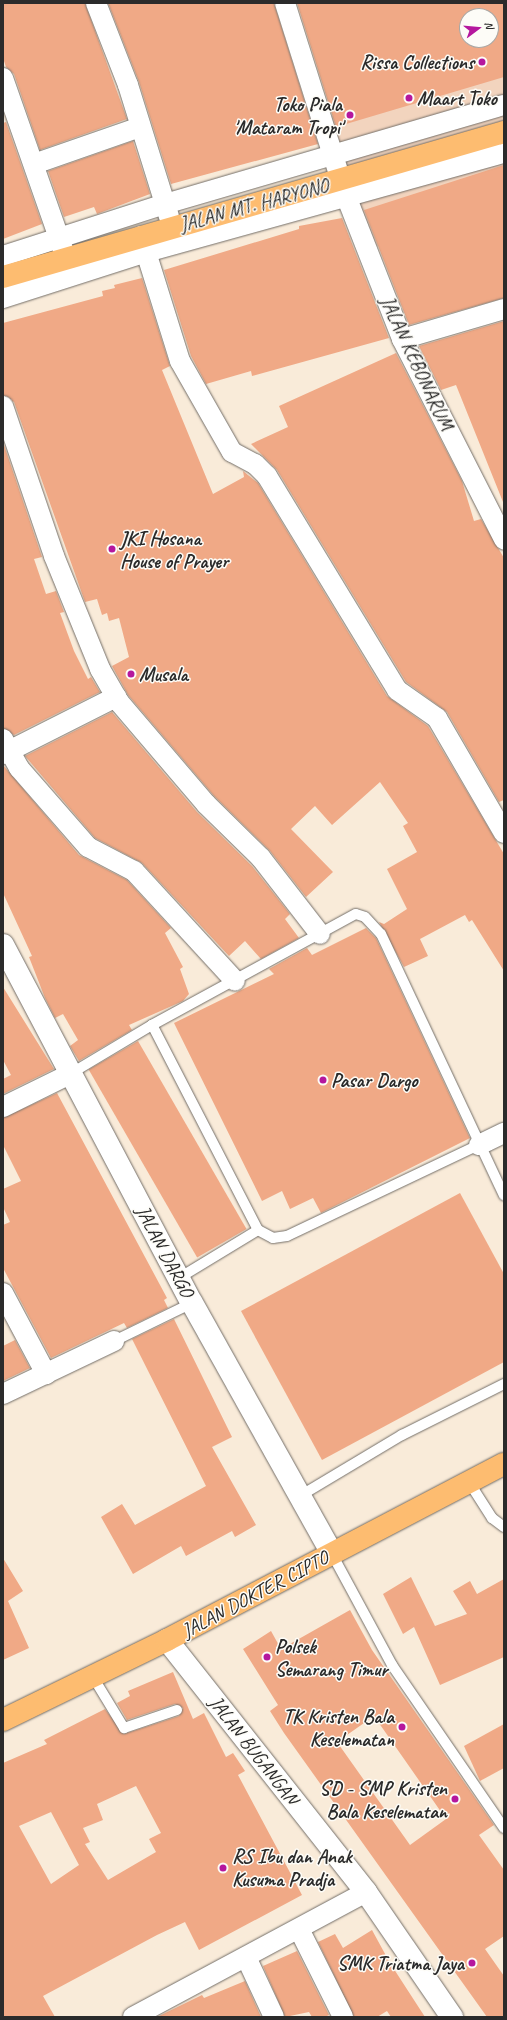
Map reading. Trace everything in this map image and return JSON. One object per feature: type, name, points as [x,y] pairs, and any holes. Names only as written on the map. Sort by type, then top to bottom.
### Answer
[{"type":"main road","name":"JALAN MT. HARYONO","points":[[3,277],[66,258],[143,244],[172,227],[344,189],[471,153],[504,132]]},
{"type":"main road","name":"JALAN DOKTER CIPTO","points":[[3,1720],[167,1640],[504,1464]]},
{"type":"street","points":[[96,3],[140,127],[172,227]]},
{"type":"street","name":"JALAN KEBONARUM","points":[[285,3],[344,189],[402,339],[504,540]]},
{"type":"street","points":[[3,78],[66,258]]},
{"type":"street","points":[[3,256],[165,204],[333,157],[504,105]]},
{"type":"street","points":[[34,164],[140,127]]},
{"type":"street","points":[[471,153],[504,153]]},
{"type":"street","points":[[3,298],[143,244],[344,189]]},
{"type":"street","points":[[143,244],[180,361],[232,452],[256,464],[267,476],[397,690],[436,718],[504,833]]},
{"type":"street","points":[[402,339],[504,309]]},
{"type":"street","points":[[3,406],[54,556],[100,669],[116,697],[138,728],[180,776],[261,858],[320,934]]},
{"type":"street","points":[[116,697],[5,748],[88,847],[134,871],[235,981]]},
{"type":"street","name":"JALAN DARGO","points":[[3,945],[192,1303],[332,1554]]},
{"type":"street","points":[[3,1107],[70,1074]]},
{"type":"street","points":[[479,1145],[504,1133]]},
{"type":"street","points":[[3,1293],[46,1374]]},
{"type":"street","points":[[3,1394],[114,1341]]},
{"type":"street","name":"JALAN BUGANGAN","points":[[167,1640],[366,1892],[452,2017]]},
{"type":"street","points":[[133,2017],[156,2012],[246,1957],[300,1931],[366,1892]]},
{"type":"street","points":[[300,1931],[343,2017]]},
{"type":"street","points":[[246,1957],[274,2017]]},
{"type":"lane","points":[[70,1074],[152,1025],[356,914],[374,924],[504,1195]]},
{"type":"lane","points":[[152,1025],[258,1230],[273,1238],[287,1236],[479,1145]]},
{"type":"lane","points":[[179,1278],[258,1230]]},
{"type":"lane","points":[[114,1341],[192,1303]]},
{"type":"lane","points":[[300,1496],[402,1435],[504,1384]]},
{"type":"lane","points":[[469,1482],[492,1518],[504,1527]]},
{"type":"lane","points":[[332,1554],[392,1665],[504,1828]]},
{"type":"lane","points":[[93,1677],[124,1728],[177,1710]]},
{"type":"shaded area","points":[[504,49],[504,210],[369,249],[328,118],[434,69]]},
{"type":"building","points":[[3,3],[85,3],[127,119],[40,150],[14,74],[6,67],[3,58]]},
{"type":"building","points":[[108,3],[274,3],[318,144],[171,184],[139,82]]},
{"type":"building","points":[[297,3],[504,3],[504,77],[336,127]]},
{"type":"building","points":[[6,122],[42,224],[3,239],[3,123]]},
{"type":"building","points":[[133,141],[150,194],[97,214],[94,207],[64,217],[48,171]]},
{"type":"building","points":[[504,165],[504,298],[409,325],[364,210]]},
{"type":"building","points":[[342,218],[389,338],[252,376],[251,371],[206,384],[191,356],[164,270],[299,229],[299,226]]},
{"type":"building","points":[[142,278],[170,366],[162,370],[213,494],[244,477],[243,471],[258,483],[387,696],[428,726],[504,854],[504,971],[472,920],[469,922],[465,915],[420,939],[428,956],[404,967],[379,922],[384,924],[407,909],[387,869],[417,852],[403,826],[408,823],[380,782],[332,825],[315,806],[291,829],[333,872],[306,897],[270,851],[214,796],[128,695],[112,666],[129,657],[119,618],[109,621],[107,613],[102,615],[97,599],[85,602],[14,402],[3,395],[3,323],[103,296],[102,291],[115,288],[114,285]]},
{"type":"building","points":[[504,321],[503,502],[456,385],[441,390],[419,346]]},
{"type":"building","points":[[396,353],[462,481],[474,521],[481,519],[504,558],[504,800],[499,802],[447,712],[406,682],[277,470],[251,444],[288,427],[279,406]]},
{"type":"building","points":[[3,442],[42,557],[34,559],[46,594],[56,591],[64,612],[60,613],[74,651],[88,679],[91,677],[100,692],[14,735],[3,728]]},
{"type":"building","points":[[112,712],[197,812],[252,866],[290,914],[285,919],[299,938],[261,959],[245,941],[229,956],[142,863],[95,838],[25,756]]},
{"type":"building","points":[[3,765],[79,855],[127,880],[171,928],[165,933],[183,967],[180,969],[189,994],[183,1001],[129,1025],[132,1030],[79,1061],[70,1046],[78,1040],[63,1014],[55,1018],[45,998],[29,957],[32,956],[3,893]]},
{"type":"building","name":"Pasar Dargo","points":[[366,928],[376,938],[470,1138],[321,1213],[313,1198],[290,1209],[282,1191],[262,1201],[174,1023],[274,974],[269,969],[307,948],[312,955]]},
{"type":"building","points":[[3,987],[54,1069],[3,1094],[3,1079],[11,1075],[3,1060]]},
{"type":"building","points":[[138,1041],[246,1229],[197,1257],[89,1070]]},
{"type":"building","points":[[57,1093],[167,1298],[164,1300],[168,1308],[127,1328],[124,1323],[51,1358],[3,1268],[3,1225],[10,1222],[3,1207],[3,1189],[21,1181],[3,1145],[3,1118]]},
{"type":"building","points":[[460,1193],[504,1274],[504,1362],[322,1460],[241,1311]]},
{"type":"building","points":[[174,1319],[232,1437],[212,1447],[256,1525],[235,1537],[232,1531],[186,1556],[181,1546],[133,1574],[101,1517],[122,1504],[135,1525],[206,1486],[132,1339]]},
{"type":"building","points":[[15,1340],[30,1368],[3,1381],[3,1346]]},
{"type":"building","points":[[3,1558],[23,1591],[8,1601],[29,1648],[3,1660]]},
{"type":"building","points":[[411,1577],[435,1626],[467,1614],[453,1591],[470,1581],[477,1594],[504,1579],[504,1657],[440,1685],[414,1627],[403,1634],[383,1594]]},
{"type":"building","points":[[350,1610],[372,1650],[494,1825],[479,1835],[504,1870],[504,1936],[485,1949],[504,1976],[504,2017],[487,2017],[284,1733],[270,1711],[278,1705],[243,1649],[271,1631],[281,1649]],"holes":[[[374,1716],[446,1819],[410,1845],[337,1742]]]},
{"type":"building","points":[[173,1672],[193,1719],[204,1713],[226,1757],[233,1753],[245,1771],[238,1775],[302,1895],[199,1950],[185,1922],[157,1935],[43,1996],[55,2017],[3,2017],[3,1763],[47,1744],[44,1740],[105,1709],[124,1734],[179,1716],[183,1708],[175,1704],[127,1720],[117,1703],[130,1696],[128,1691]],"holes":[[[136,1786],[161,1833],[149,1839],[156,1852],[108,1880],[85,1844],[90,1842],[83,1828],[103,1820],[97,1804]],[[51,1812],[79,1865],[51,1884],[19,1826]]]},
{"type":"building","points":[[504,1724],[504,1768],[480,1781],[464,1746]]},
{"type":"building","points":[[372,1930],[390,1963],[425,2017],[391,2017],[387,2011],[377,2017],[354,2017],[318,1942],[335,1934],[343,1948]]},
{"type":"building","points":[[297,1951],[329,2015],[325,2017],[312,2017],[309,2012],[285,2017],[263,1966]]},
{"type":"building","points":[[245,1981],[261,2017],[157,2017],[202,1995],[204,1998]]},
{"type":"place","name":"Rissa Collections","points":[[482,62]]},
{"type":"place","name":"Maart Toko","points":[[409,98]]},
{"type":"place","name":"Toko Piala 'Mataram Tropi'","points":[[350,115]]},
{"type":"place","name":"JKI Hosana House of Prayer","points":[[112,549]]},
{"type":"place","name":"Musala","points":[[131,674]]},
{"type":"place","name":"Pasar Dargo","points":[[323,1080]]},
{"type":"place","name":"Polsek Semarang Timur","points":[[267,1657]]},
{"type":"place","name":"TK Kristen Bala Keselematan","points":[[402,1727]]},
{"type":"place","name":"SD - SMP Kristen Bala Keselematan","points":[[455,1799]]},
{"type":"place","name":"RS Ibu dan Anak Kusuma Pradja","points":[[223,1868]]},
{"type":"place","name":"SMK Triatma Jaya","points":[[472,1963]]}]
